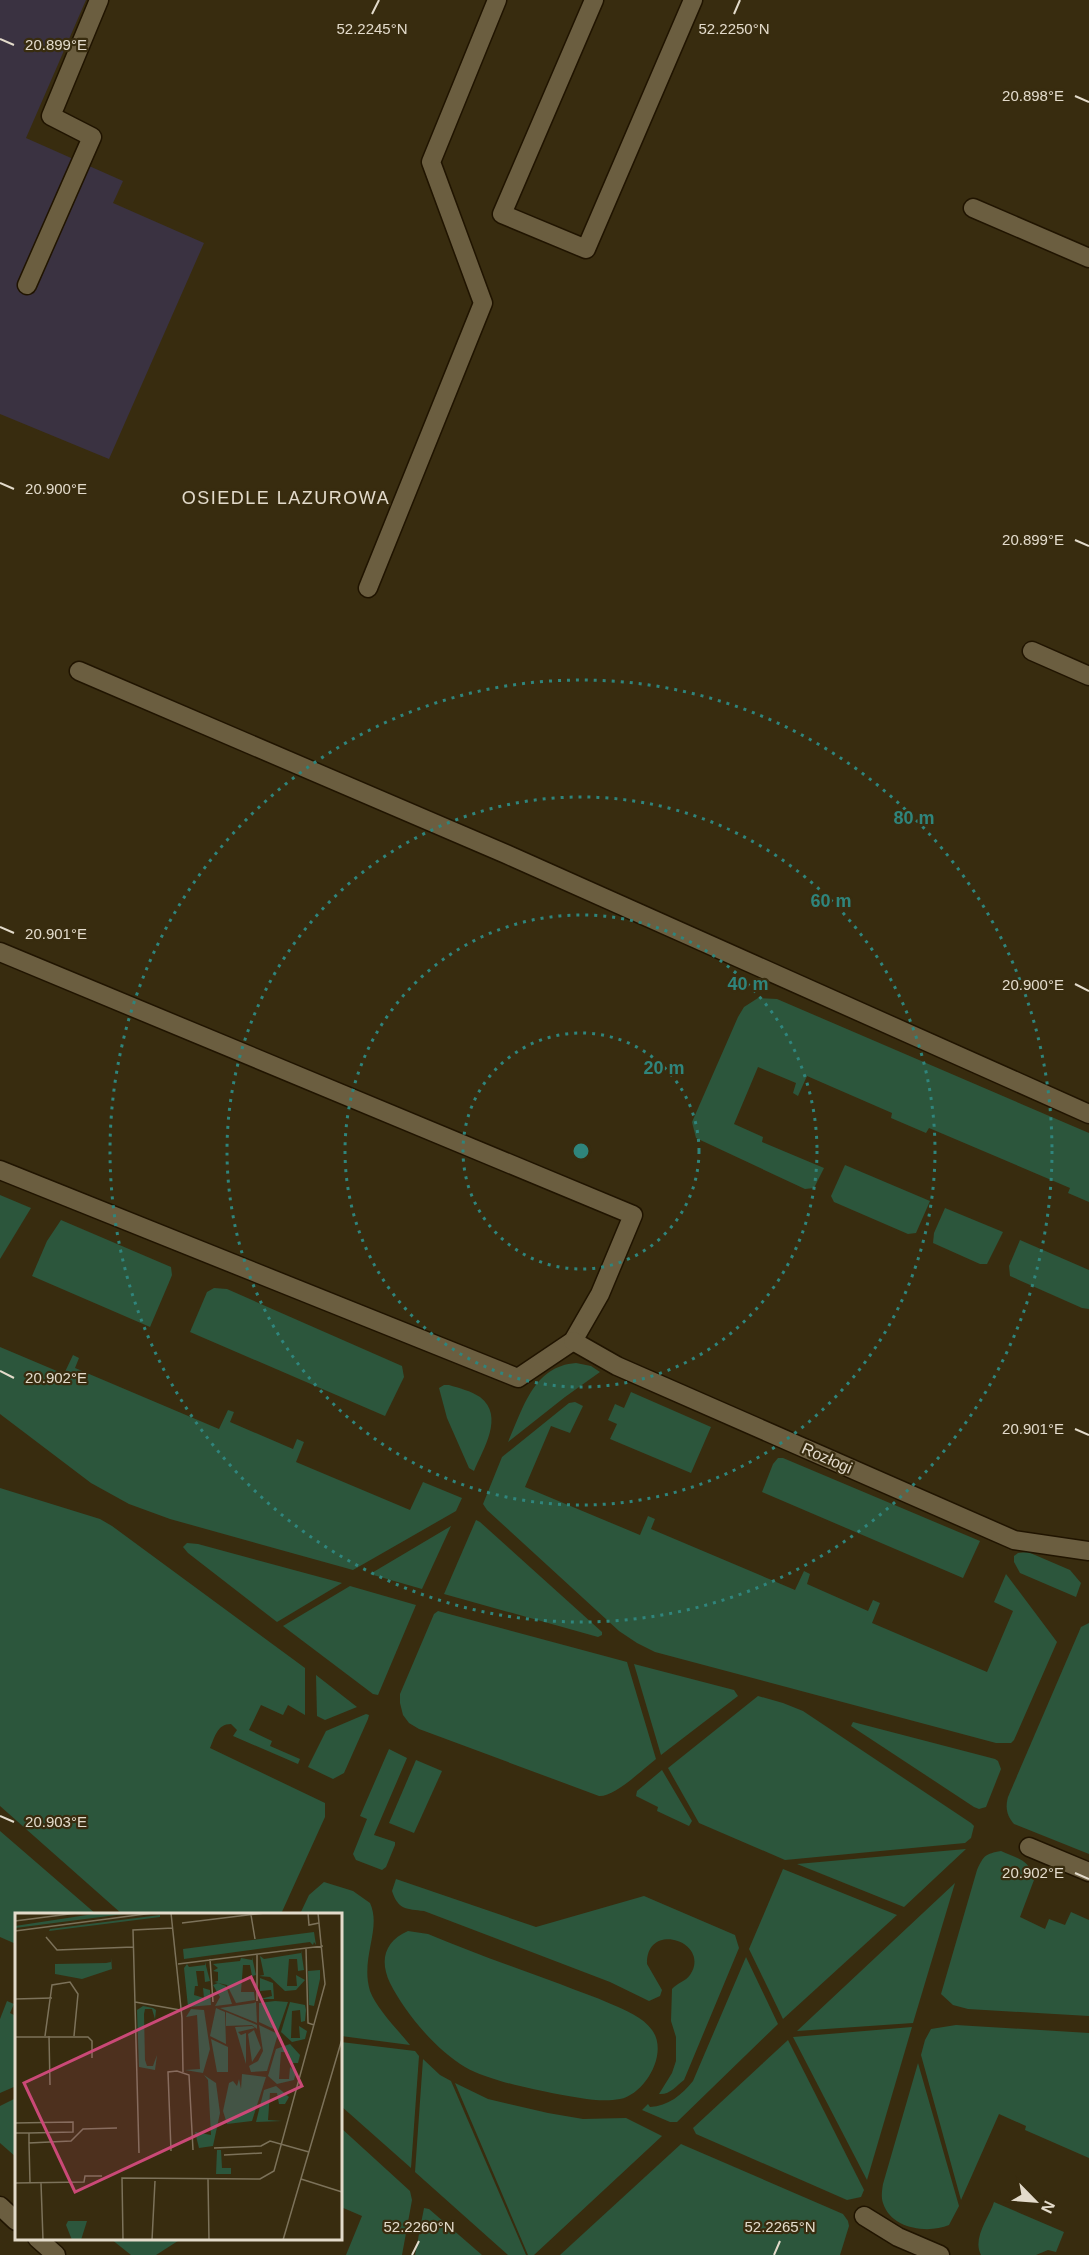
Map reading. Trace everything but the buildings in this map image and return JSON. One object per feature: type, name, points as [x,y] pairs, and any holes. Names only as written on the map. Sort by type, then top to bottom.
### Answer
[{"type":"street","points":[[27,285],[92,137],[51,116],[99,0]]},
{"type":"street","points":[[368,588],[483,303],[431,162],[496,0]]},
{"type":"street","points":[[594,0],[502,214],[586,249],[693,0]]},
{"type":"street","points":[[973,208],[1089,258]]},
{"type":"street","points":[[1032,651],[1089,676]]},
{"type":"street","points":[[79,671],[506,854],[1089,1114]]},
{"type":"street","points":[[0,952],[633,1215],[600,1294],[573,1341],[518,1378],[0,1170]]},
{"type":"street","name":"Rozłogi","points":[[573,1341],[617,1366],[1014,1540],[1088,1548]]},
{"type":"street","points":[[1029,1847],[1089,1872]]},
{"type":"street","points":[[0,2206],[15,2219]]},
{"type":"street","points":[[864,2216],[898,2237],[940,2255]]},
{"type":"street","points":[[39,2240],[56,2255]]},
{"type":"shaded area","points":[[0,0],[86,0],[26,138],[123,181],[113,203],[204,243],[109,459],[0,414]]},
{"type":"green space","points":[[758,998],[777,999],[1089,1133],[1089,1202],[1068,1193],[1070,1188],[929,1128],[926,1133],[891,1118],[892,1113],[807,1076],[798,1096],[793,1093],[796,1083],[758,1067],[734,1124],[763,1137],[762,1142],[824,1168],[814,1188],[805,1189],[696,1138],[692,1122],[738,1017],[744,1007]]},
{"type":"green space","points":[[845,1165],[930,1201],[916,1233],[908,1234],[834,1202],[831,1196]]},
{"type":"green space","points":[[0,1195],[31,1208],[0,1259]]},
{"type":"green space","points":[[945,1208],[1003,1232],[987,1264],[980,1264],[933,1243],[934,1233]]},
{"type":"green space","points":[[61,1220],[171,1267],[172,1275],[150,1327],[32,1276],[47,1241]]},
{"type":"green space","points":[[1020,1240],[1089,1270],[1089,1309],[1010,1276],[1009,1266]]},
{"type":"green space","points":[[214,1288],[227,1289],[402,1366],[404,1377],[385,1416],[190,1332],[207,1292]]},
{"type":"green space","points":[[0,1347],[64,1374],[73,1355],[79,1358],[75,1368],[219,1429],[228,1410],[234,1412],[230,1422],[293,1449],[297,1439],[304,1442],[296,1462],[410,1510],[423,1482],[462,1498],[456,1511],[353,1570],[170,1519],[129,1504],[91,1483],[0,1414]]},
{"type":"green space","points":[[576,1363],[591,1366],[600,1372],[508,1442],[525,1403],[540,1381],[549,1372],[561,1366]]},
{"type":"green space","points":[[444,1385],[465,1390],[480,1397],[491,1413],[490,1433],[474,1471],[469,1468],[447,1418],[439,1388]]},
{"type":"green space","points":[[631,1392],[711,1427],[691,1473],[610,1439],[617,1424],[608,1420],[615,1404],[624,1408]]},
{"type":"green space","points":[[575,1402],[583,1406],[570,1433],[551,1426],[525,1487],[640,1535],[648,1516],[655,1519],[651,1529],[795,1590],[804,1571],[810,1574],[807,1584],[868,1611],[873,1600],[880,1603],[872,1623],[987,1672],[1013,1611],[994,1602],[1006,1574],[1057,1642],[1014,1740],[1011,1743],[996,1743],[655,1652],[619,1631],[483,1504],[502,1457],[569,1403]]},
{"type":"green space","points":[[778,1458],[783,1458],[980,1541],[963,1578],[762,1492],[773,1464]]},
{"type":"green space","points":[[0,1488],[100,1519],[112,1526],[305,1668],[305,1715],[288,1705],[283,1715],[261,1705],[249,1730],[272,1741],[270,1746],[300,1759],[298,1764],[233,1736],[237,1730],[231,1724],[220,1729],[210,1748],[325,1803],[325,1817],[281,1913],[121,1913],[0,1806]]},
{"type":"green space","points":[[476,1520],[602,1632],[602,1635],[598,1637],[444,1594]]},
{"type":"green space","points":[[451,1526],[422,1589],[370,1574]]},
{"type":"green space","points":[[187,1543],[342,1583],[277,1622],[188,1553],[183,1547]]},
{"type":"green space","points":[[1028,1552],[1070,1570],[1081,1583],[1076,1597],[1020,1573],[1014,1562],[1014,1556]]},
{"type":"green space","points":[[350,1586],[416,1605],[378,1695],[373,1694],[283,1626]]},
{"type":"green space","points":[[438,1611],[627,1662],[656,1759],[621,1787],[599,1796],[419,1729],[409,1723],[403,1715],[400,1694],[434,1614]]},
{"type":"green space","points":[[1089,1623],[1089,1854],[1014,1824],[1008,1815],[1007,1805],[1008,1797],[1081,1627]]},
{"type":"green space","points":[[634,1664],[734,1690],[738,1696],[661,1755]]},
{"type":"green space","points":[[316,1675],[357,1707],[325,1720],[317,1716]]},
{"type":"green space","points":[[758,1696],[803,1711],[971,1823],[974,1826],[971,1838],[965,1843],[785,1860],[699,1823],[668,1768]]},
{"type":"green space","points":[[366,1714],[369,1715],[368,1719],[344,1773],[333,1779],[308,1767],[326,1731]]},
{"type":"green space","points":[[853,1722],[995,1759],[1001,1769],[986,1807],[979,1809],[974,1807],[851,1726]]},
{"type":"green space","points":[[389,1749],[407,1758],[374,1835],[395,1842],[386,1867],[382,1870],[356,1860],[353,1854],[367,1819],[360,1816]]},
{"type":"green space","points":[[416,1760],[442,1771],[414,1833],[389,1823]]},
{"type":"green space","points":[[662,1770],[692,1821],[689,1826],[657,1811],[658,1807],[636,1796],[637,1791]]},
{"type":"green space","points":[[0,1831],[95,1913],[15,1913],[15,1944],[0,1937]]},
{"type":"green space","points":[[966,1849],[904,1907],[797,1864]]},
{"type":"green space","points":[[1001,1851],[1023,1861],[1033,1874],[1034,1880],[1020,1917],[1045,1929],[1049,1919],[1065,1925],[1071,1912],[1089,1920],[1089,2016],[968,2009],[953,2005],[941,1994],[977,1870],[986,1856]]},
{"type":"green space","points":[[783,1869],[897,1915],[783,2019],[749,1949]]},
{"type":"green space","points":[[396,1879],[536,1927],[644,1896],[735,1935],[739,1948],[684,2080],[670,2092],[659,2094],[672,2073],[676,2061],[676,2037],[671,2021],[672,1989],[690,1975],[694,1963],[692,1953],[686,1945],[666,1939],[656,1943],[649,1950],[647,1964],[662,1990],[660,1996],[649,2001],[610,1982],[424,1911],[404,1907],[397,1902],[392,1891]]},
{"type":"green space","points":[[324,1882],[353,1891],[370,1903],[374,1923],[367,1967],[370,1991],[382,2012],[410,2045],[342,2036],[342,1913],[300,1913],[309,1895]]},
{"type":"green space","points":[[955,1883],[913,2023],[797,2031]]},
{"type":"green space","points":[[408,1931],[428,1934],[598,1998],[633,2014],[648,2025],[657,2039],[656,2061],[646,2081],[629,2096],[604,2100],[522,2087],[485,2076],[465,2067],[443,2051],[422,2030],[390,1983],[385,1967],[386,1952],[394,1940]]},
{"type":"green space","points":[[746,1957],[778,2024],[677,2122],[670,2122],[642,2110],[648,2104],[650,2107],[669,2102],[693,2081]]},
{"type":"green space","points":[[7,2001],[14,2004],[10,2013],[15,2016],[15,2086],[0,2093],[0,2019]]},
{"type":"green space","points":[[956,2025],[1089,2033],[1089,2158],[1025,2130],[1026,2126],[999,2114],[961,2200],[921,2055],[931,2029]]},
{"type":"green space","points":[[912,2027],[867,2180],[793,2037]]},
{"type":"green space","points":[[788,2040],[864,2190],[861,2197],[847,2200],[696,2134],[693,2128]]},
{"type":"green space","points":[[342,2042],[415,2051],[419,2056],[411,2168],[342,2107]]},
{"type":"green space","points":[[423,2059],[440,2075],[451,2081],[526,2255],[508,2255],[415,2172]]},
{"type":"green space","points":[[918,2063],[959,2206],[949,2225],[931,2229],[911,2227],[894,2219],[887,2212],[882,2198],[883,2184]]},
{"type":"green space","points":[[455,2083],[488,2099],[548,2113],[583,2119],[626,2118],[662,2136],[534,2255],[528,2255]]},
{"type":"green space","points":[[15,2098],[15,2156],[0,2143],[0,2106]]},
{"type":"green space","points":[[342,2129],[410,2191],[412,2200],[402,2255],[346,2255],[362,2216],[342,2207]]},
{"type":"green space","points":[[681,2144],[843,2214],[849,2226],[840,2255],[560,2255]]},
{"type":"green space","points":[[994,2202],[1064,2232],[1056,2252],[1048,2250],[1036,2255],[981,2255],[980,2235]]},
{"type":"green space","points":[[424,2208],[429,2209],[482,2255],[415,2255]]},
{"type":"green space","points":[[112,2240],[179,2240],[156,2255],[131,2255]]},
{"type":"district","name":"OSIEDLE LAZUROWA","points":[[286,498]]}]
